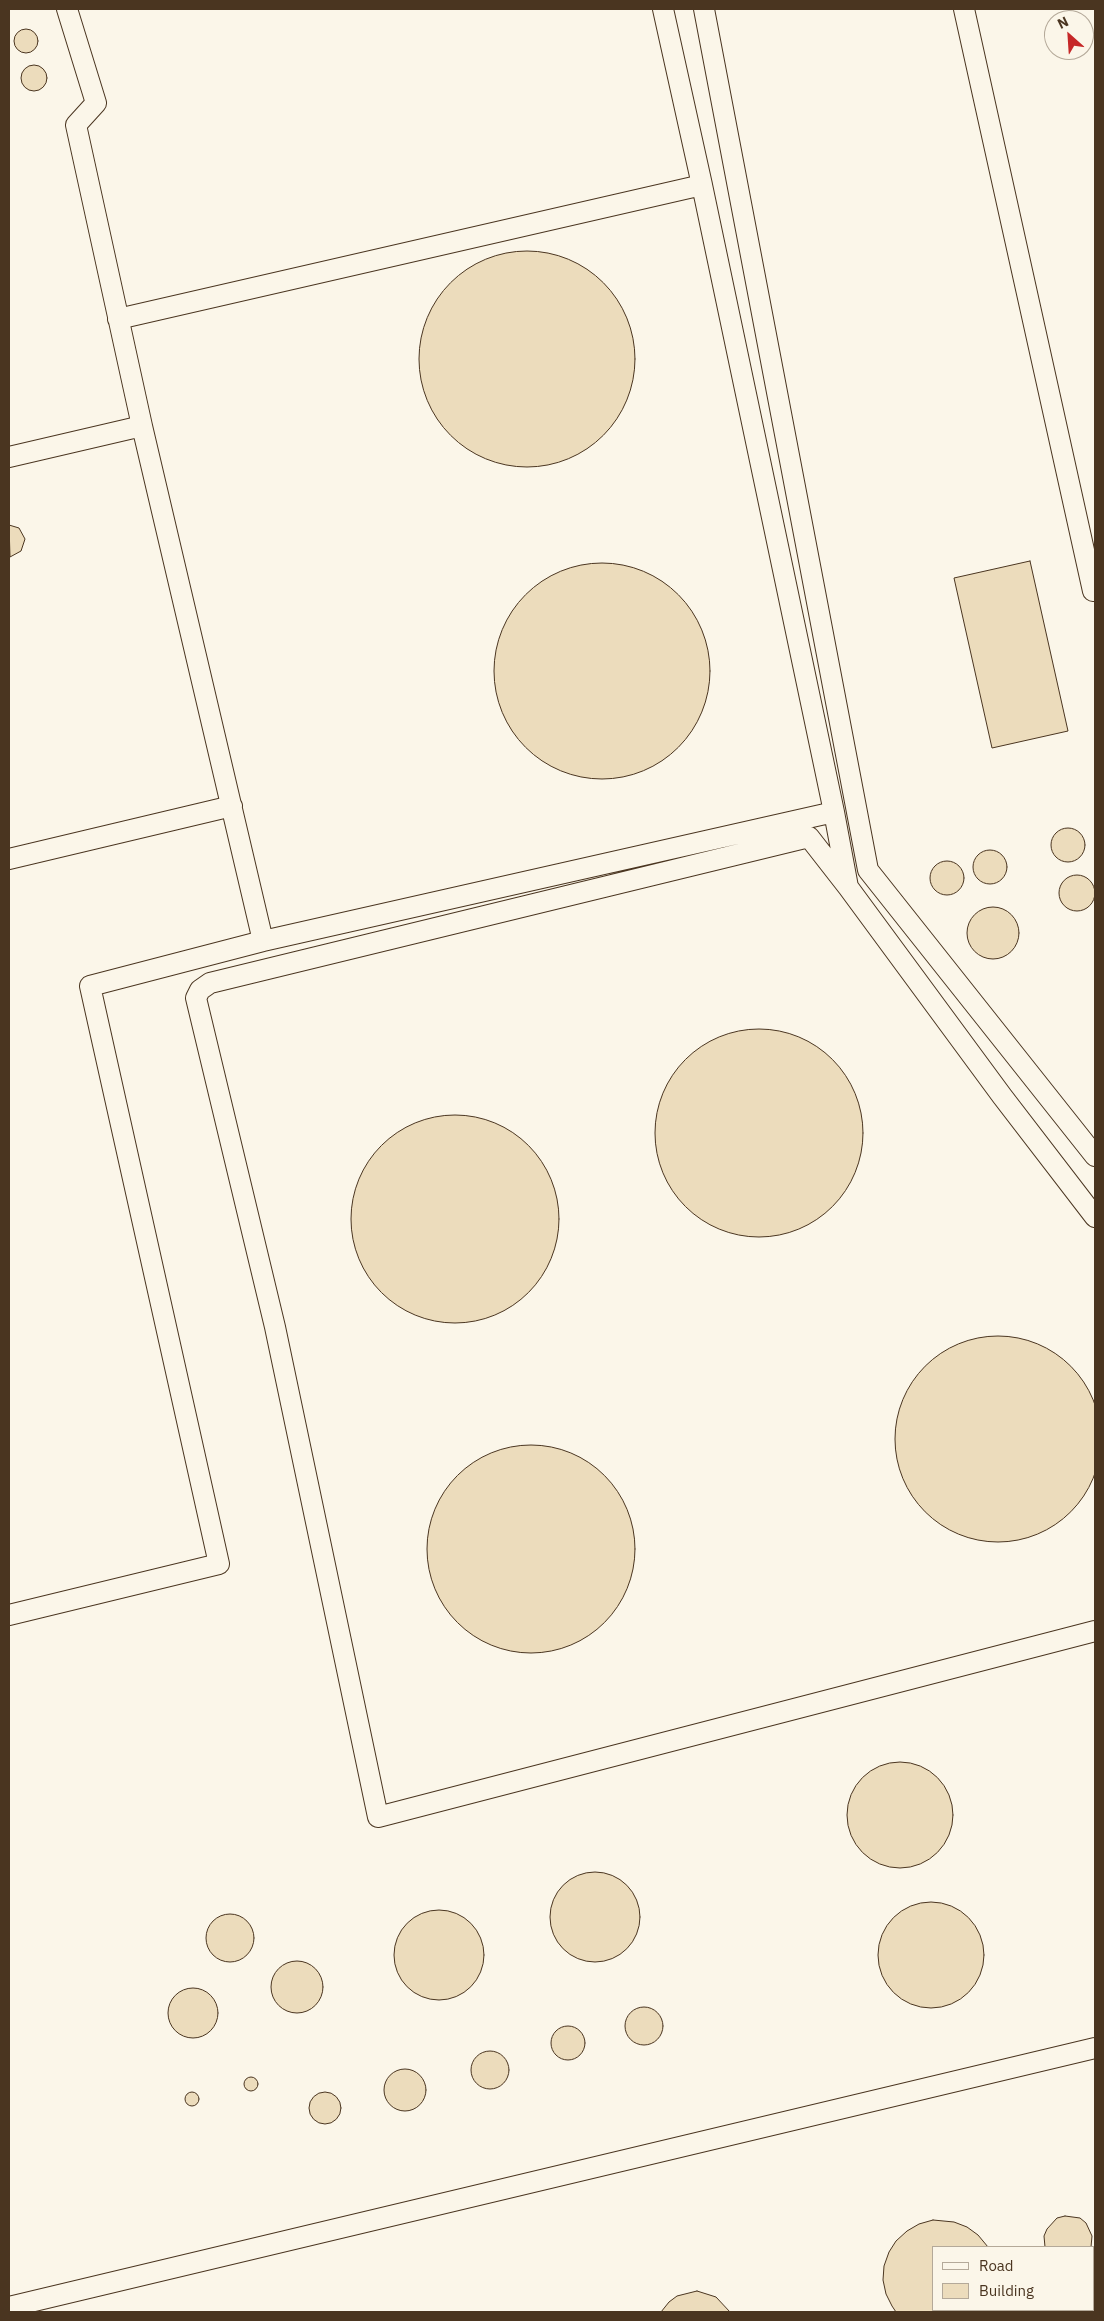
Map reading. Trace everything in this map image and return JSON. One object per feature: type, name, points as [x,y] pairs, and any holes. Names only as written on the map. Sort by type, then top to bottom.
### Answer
[{"type":"street","points":[[67,9],[96,103],[76,125],[142,426],[263,941]]},
{"type":"street","points":[[662,9],[702,184],[834,812],[848,887]]},
{"type":"street","points":[[704,9],[868,870],[1095,1156]]},
{"type":"street","points":[[964,9],[1095,591]]},
{"type":"street","points":[[118,319],[702,184]]},
{"type":"street","points":[[9,457],[142,426]]},
{"type":"street","points":[[9,859],[232,806]]},
{"type":"street","points":[[9,1615],[220,1564],[90,986],[263,941],[834,812]]},
{"type":"street","points":[[1095,1217],[1002,1096],[809,837],[210,983],[200,990],[196,998],[275,1327],[378,1817],[1095,1631]]},
{"type":"street","points":[[9,2307],[58,2304],[1095,2048]]},
{"type":"building","points":[[26,29],[31,30],[37,36],[37,46],[31,52],[26,53],[21,52],[15,46],[14,41],[15,36],[21,30]]},
{"type":"building","points":[[34,65],[43,69],[47,78],[43,87],[34,91],[25,87],[21,78],[25,69]]},
{"type":"building","points":[[538,251],[568,259],[578,264],[596,275],[611,290],[627,318],[635,348],[635,370],[627,400],[611,428],[596,443],[568,459],[548,465],[516,467],[486,459],[476,454],[458,443],[443,428],[427,400],[421,380],[419,348],[427,318],[432,308],[443,290],[458,275],[486,259],[506,253]]},
{"type":"building","points":[[9,525],[19,528],[25,539],[21,551],[10,557]]},
{"type":"building","points":[[1030,561],[1068,731],[992,748],[954,578]]},
{"type":"building","points":[[613,563],[643,571],[653,576],[671,587],[686,602],[702,630],[710,660],[710,682],[702,712],[686,740],[671,755],[643,771],[623,777],[591,779],[561,771],[551,766],[533,755],[518,740],[502,712],[496,692],[494,660],[502,630],[507,620],[518,602],[533,587],[561,571],[581,565]]},
{"type":"building","points":[[1068,828],[1075,829],[1080,833],[1084,838],[1084,852],[1080,857],[1075,861],[1068,862],[1061,861],[1056,857],[1052,852],[1051,845],[1052,838],[1056,833],[1061,829]]},
{"type":"building","points":[[990,850],[1002,855],[1007,867],[1002,879],[990,884],[978,879],[973,867],[978,855]]},
{"type":"building","points":[[947,861],[959,866],[964,878],[959,890],[947,895],[935,890],[930,878],[935,866]]},
{"type":"building","points":[[1077,875],[1084,876],[1090,880],[1094,886],[1094,900],[1090,906],[1084,910],[1077,911],[1070,910],[1064,906],[1060,900],[1059,893],[1060,886],[1064,880],[1070,876]]},
{"type":"building","points":[[988,907],[998,907],[1007,911],[1015,919],[1019,933],[1015,947],[1007,955],[998,959],[988,959],[979,955],[971,947],[967,938],[967,928],[971,919],[979,911]]},
{"type":"building","points":[[759,1029],[779,1031],[799,1037],[825,1053],[839,1067],[855,1093],[861,1113],[863,1133],[861,1153],[855,1173],[839,1199],[825,1213],[799,1229],[779,1235],[759,1237],[739,1235],[719,1229],[693,1213],[679,1199],[663,1173],[657,1153],[655,1133],[657,1113],[663,1093],[679,1067],[693,1053],[719,1037],[739,1031]]},
{"type":"building","points":[[455,1115],[475,1117],[495,1123],[521,1139],[535,1153],[551,1179],[557,1199],[559,1219],[557,1239],[551,1259],[535,1285],[521,1299],[495,1315],[475,1321],[455,1323],[435,1321],[415,1315],[389,1299],[375,1285],[359,1259],[353,1239],[351,1219],[353,1199],[359,1179],[375,1153],[389,1139],[415,1123],[435,1117]]},
{"type":"building","points":[[998,1336],[1018,1338],[1047,1348],[1071,1366],[1089,1390],[1099,1419],[1101,1439],[1099,1459],[1089,1488],[1071,1512],[1047,1530],[1018,1540],[998,1542],[978,1540],[949,1530],[925,1512],[907,1488],[897,1459],[895,1439],[897,1419],[907,1390],[925,1366],[949,1348],[978,1338]]},
{"type":"building","points":[[531,1445],[551,1447],[571,1453],[597,1469],[611,1483],[627,1509],[633,1529],[635,1549],[633,1569],[627,1589],[611,1615],[597,1629],[571,1645],[551,1651],[531,1653],[511,1651],[491,1645],[465,1629],[451,1615],[435,1589],[429,1569],[427,1549],[429,1529],[435,1509],[451,1483],[465,1469],[491,1453],[511,1447]]},
{"type":"building","points":[[900,1762],[920,1766],[937,1778],[949,1795],[953,1815],[949,1835],[937,1852],[920,1864],[900,1868],[880,1864],[863,1852],[851,1835],[847,1815],[851,1795],[863,1778],[880,1766]]},
{"type":"building","points":[[595,1872],[612,1876],[627,1885],[636,1900],[640,1917],[636,1934],[627,1949],[612,1958],[595,1962],[578,1958],[563,1949],[554,1934],[550,1917],[554,1900],[563,1885],[578,1876]]},
{"type":"building","points":[[931,1902],[951,1906],[968,1918],[980,1935],[984,1955],[980,1975],[968,1992],[951,2004],[931,2008],[911,2004],[894,1992],[882,1975],[878,1955],[882,1935],[894,1918],[911,1906]]},
{"type":"building","points":[[439,1910],[456,1913],[471,1923],[481,1938],[484,1955],[481,1972],[471,1987],[456,1997],[439,2000],[422,1997],[407,1987],[397,1972],[394,1955],[397,1938],[407,1923],[422,1913]]},
{"type":"building","points":[[225,1914],[235,1914],[244,1918],[250,1924],[253,1929],[253,1947],[244,1958],[235,1962],[225,1962],[216,1958],[210,1952],[206,1943],[206,1933],[210,1924],[216,1918]]},
{"type":"building","points":[[292,1961],[302,1961],[316,1968],[323,1982],[323,1992],[316,2006],[302,2013],[292,2013],[282,2009],[275,2002],[271,1992],[271,1982],[275,1972],[282,1965]]},
{"type":"building","points":[[188,1988],[198,1988],[211,1995],[218,2008],[218,2018],[211,2031],[198,2038],[188,2038],[179,2034],[172,2027],[168,2018],[168,2008],[172,1999],[179,1992]]},
{"type":"building","points":[[644,2007],[658,2012],[663,2026],[658,2040],[644,2045],[630,2040],[625,2026],[630,2012]]},
{"type":"building","points":[[568,2026],[575,2027],[580,2031],[584,2036],[584,2050],[580,2055],[575,2059],[568,2060],[561,2059],[556,2055],[552,2050],[551,2043],[552,2036],[556,2031],[561,2027]]},
{"type":"building","points":[[490,2051],[503,2057],[509,2070],[503,2083],[490,2089],[477,2083],[471,2070],[477,2057]]},
{"type":"building","points":[[405,2069],[420,2075],[426,2090],[420,2105],[405,2111],[390,2105],[384,2090],[390,2075]]},
{"type":"building","points":[[251,2077],[256,2079],[258,2084],[256,2089],[251,2091],[246,2089],[244,2084],[246,2079]]},
{"type":"building","points":[[192,2092],[197,2094],[199,2099],[197,2104],[192,2106],[187,2104],[185,2099],[187,2094]]},
{"type":"building","points":[[325,2092],[336,2097],[341,2108],[336,2119],[325,2124],[314,2119],[309,2108],[314,2097]]},
{"type":"building","points":[[1065,2216],[1080,2218],[1086,2223],[1092,2236],[1091,2246],[1045,2246],[1044,2236],[1047,2229],[1057,2218]]},
{"type":"building","points":[[933,2220],[954,2222],[967,2227],[978,2235],[987,2246],[932,2246],[932,2311],[983,2312],[896,2312],[886,2294],[883,2280],[884,2266],[889,2252],[896,2241],[907,2231],[919,2224]]},
{"type":"building","points":[[697,2291],[716,2297],[730,2312],[661,2312],[677,2296]]}]
